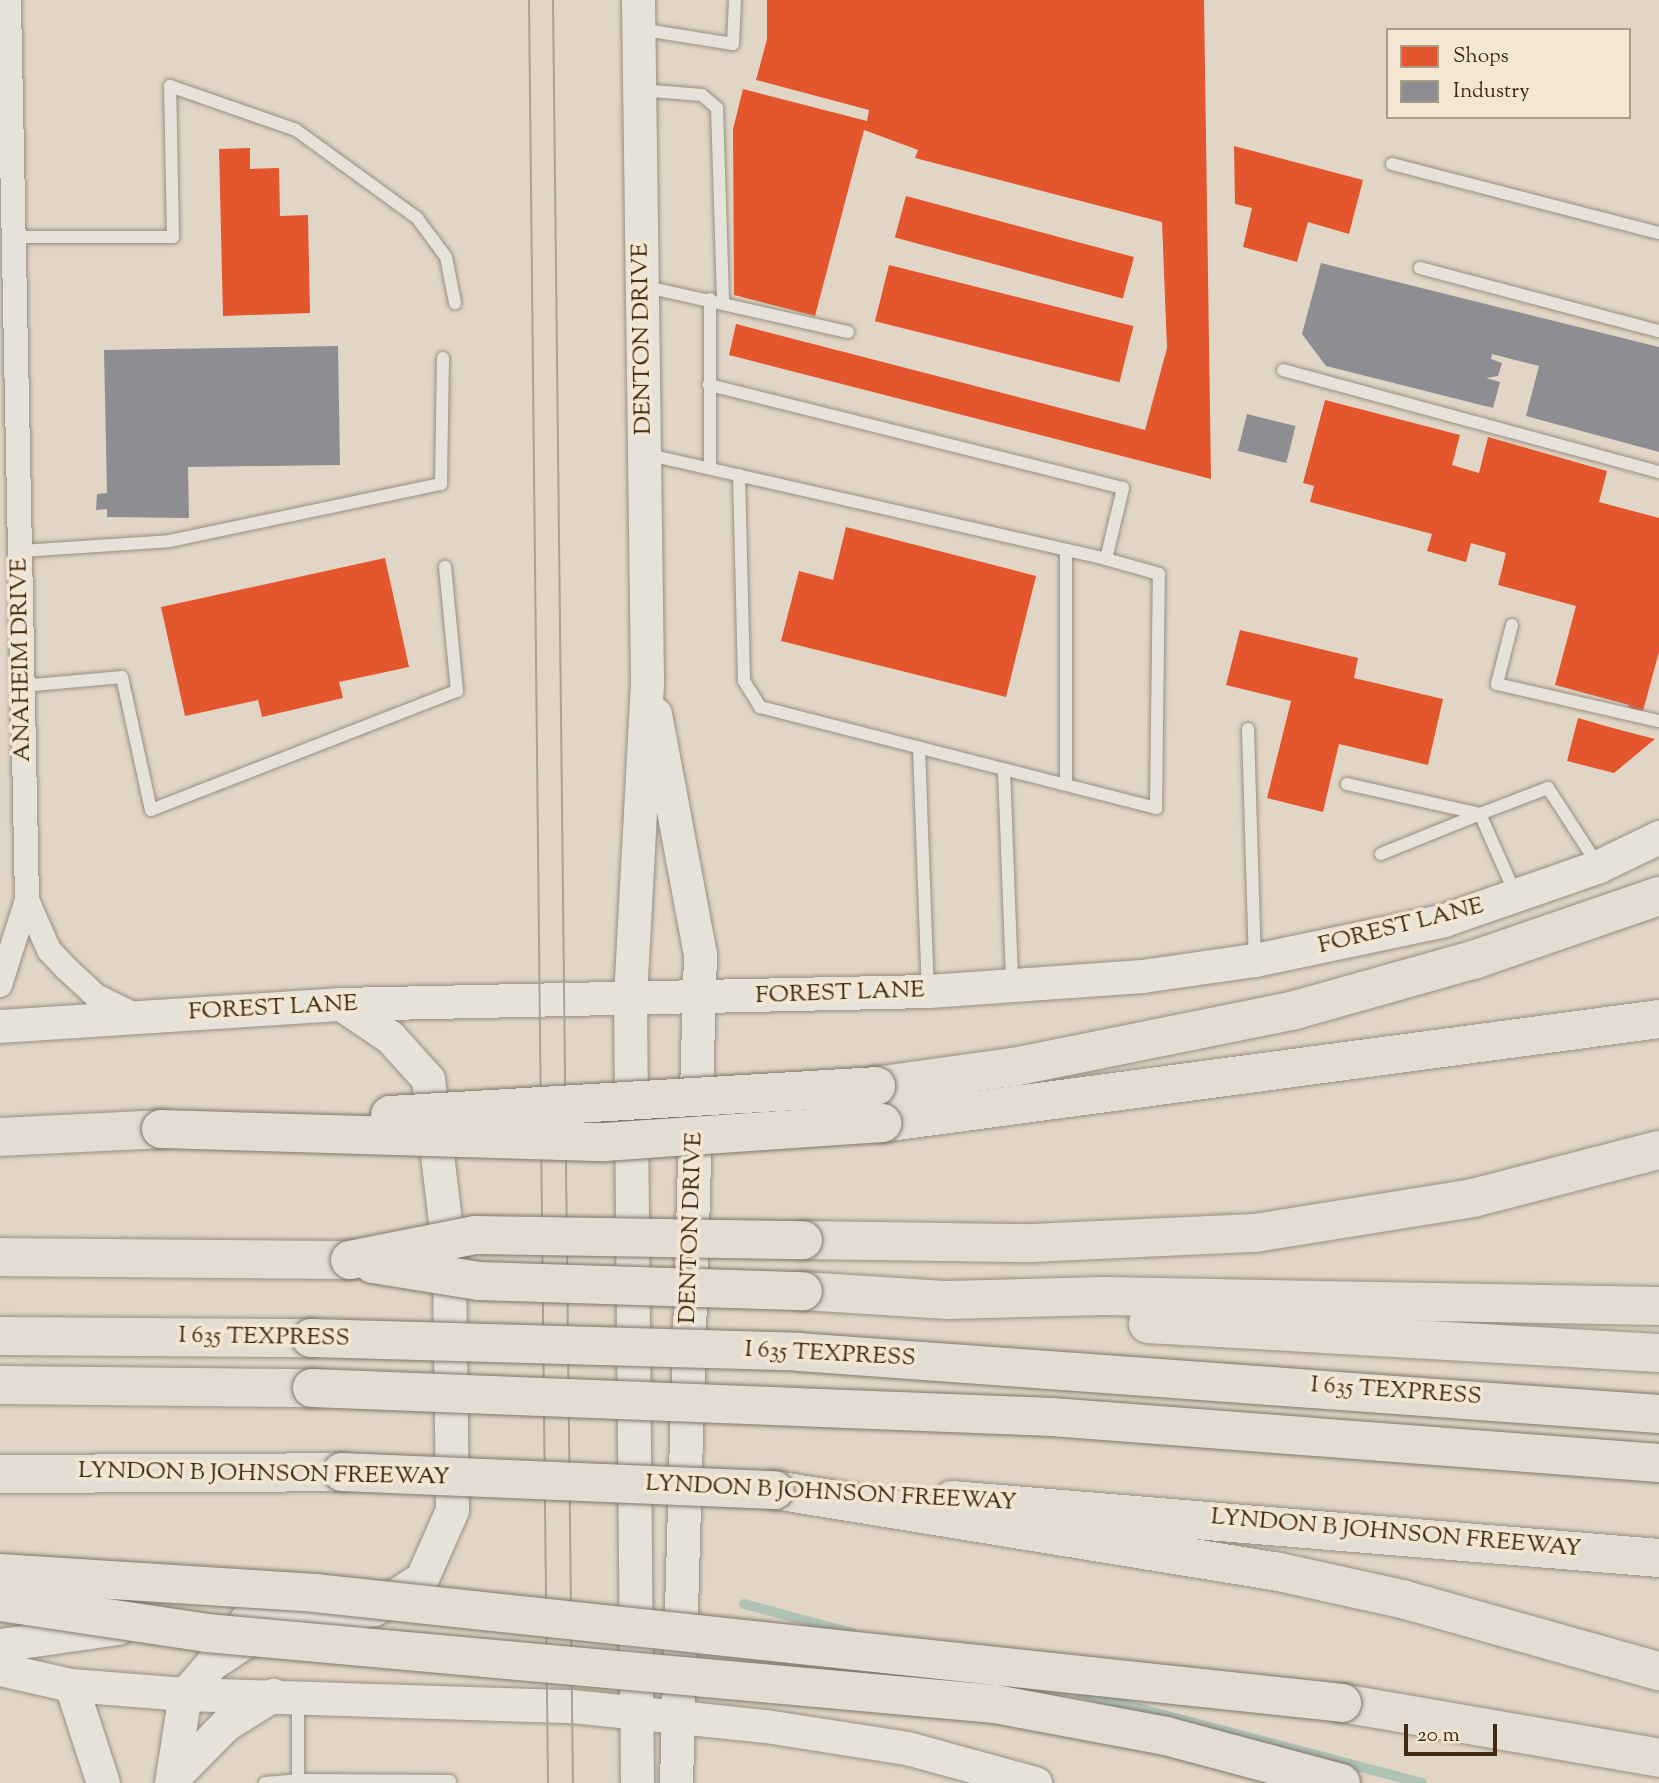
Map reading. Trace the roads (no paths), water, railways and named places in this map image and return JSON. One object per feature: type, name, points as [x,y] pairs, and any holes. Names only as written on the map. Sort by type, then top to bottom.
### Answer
[{"type":"highway","points":[[0,1137],[876,1086],[1013,1067],[1295,1010],[1473,960],[1659,896]]},
{"type":"highway","points":[[161,1129],[510,1142],[776,1134],[1659,1019]]},
{"type":"highway","points":[[333,1260],[475,1235],[1032,1243],[1255,1233],[1473,1198],[1659,1150]]},
{"type":"highway","points":[[0,1257],[333,1260],[479,1281],[803,1292],[948,1300],[1104,1296],[1659,1306]]},
{"type":"highway","points":[[948,1300],[1103,1322],[1659,1353]]},
{"type":"highway","name":"I 635 TEXPRESS","points":[[0,1336],[311,1338],[799,1352],[1659,1414]]},
{"type":"highway","name":"I 635 TEXPRESS","points":[[0,1385],[312,1388],[1039,1416],[1659,1463]]},
{"type":"highway","name":"LYNDON B JOHNSON FREEWAY","points":[[0,1474],[342,1472],[775,1490],[1132,1510],[1659,1558]]},
{"type":"highway","points":[[775,1490],[1279,1572],[1402,1599],[1659,1671]]},
{"type":"highway","points":[[0,1573],[315,1593],[1073,1670],[1438,1717],[1659,1758]]},
{"type":"highway","points":[[0,1602],[208,1633],[995,1704],[1166,1736],[1341,1783]]},
{"type":"main road","name":"DENTON DRIVE","points":[[637,1783],[630,997],[647,678],[638,15]]},
{"type":"main road","name":"DENTON DRIVE","points":[[647,678],[690,877],[700,998],[675,1717],[676,1783]]},
{"type":"main road","name":"FOREST LANE","points":[[0,1026],[341,1004],[630,997],[700,998],[1012,987],[1255,960],[1407,929],[1516,897],[1599,866],[1659,837]]},
{"type":"main road","points":[[0,1645],[29,1636],[206,1620],[274,1622],[374,1609],[412,1584],[438,1550],[452,1510],[449,1255],[428,1079],[390,1037],[341,1004]]},
{"type":"main road","points":[[171,1781],[185,1694],[211,1664],[274,1622]]},
{"type":"main road","points":[[0,1669],[71,1685],[185,1694],[286,1696],[675,1717],[907,1748],[1035,1783]]},
{"type":"main road","points":[[71,1685],[103,1783]]},
{"type":"main road","points":[[171,1781],[225,1725],[286,1696]]},
{"type":"street","name":"ANAHEIM DRIVE","points":[[0,985],[27,900],[20,551],[9,445],[14,237],[5,59],[9,0]]},
{"type":"street","name":"ANAHEIM DRIVE","points":[[27,900],[49,950],[67,969],[96,996],[137,1016]]},
{"type":"lane","points":[[638,15],[733,44],[735,0]]},
{"type":"lane","points":[[14,237],[173,237],[170,86],[296,130],[417,218],[446,257],[455,303]]},
{"type":"lane","points":[[639,90],[702,95],[717,108],[716,300],[709,385],[710,468]]},
{"type":"lane","points":[[1392,164],[1659,233]]},
{"type":"lane","points":[[1420,268],[1659,331]]},
{"type":"lane","points":[[642,286],[716,300],[848,332]]},
{"type":"lane","points":[[20,551],[170,541],[441,484],[443,358]]},
{"type":"lane","points":[[1283,370],[1659,472]]},
{"type":"lane","points":[[709,385],[1123,488],[1106,559]]},
{"type":"lane","points":[[644,453],[1106,559],[1159,574],[1156,808],[760,707],[744,681],[739,475]]},
{"type":"lane","points":[[1066,551],[1066,785]]},
{"type":"lane","points":[[23,685],[122,677],[151,810],[457,691],[445,567]]},
{"type":"lane","points":[[1512,625],[1497,684],[1659,721]]},
{"type":"lane","points":[[1248,729],[1255,960]]},
{"type":"lane","points":[[919,748],[928,991]]},
{"type":"lane","points":[[1004,770],[1012,987]]},
{"type":"lane","points":[[1347,784],[1480,814]]},
{"type":"lane","points":[[1381,854],[1548,788],[1599,866]]},
{"type":"lane","points":[[1480,814],[1516,897]]},
{"type":"lane","points":[[286,1696],[298,1780]]},
{"type":"lane","points":[[265,1783],[298,1780],[450,1782]]},
{"type":"waterway","points":[[744,1604],[852,1633]]},
{"type":"waterway","points":[[1077,1692],[1422,1783]]},
{"type":"tram line","points":[[529,0],[548,1783]]},
{"type":"tram line","points":[[553,0],[573,1783]]}]
